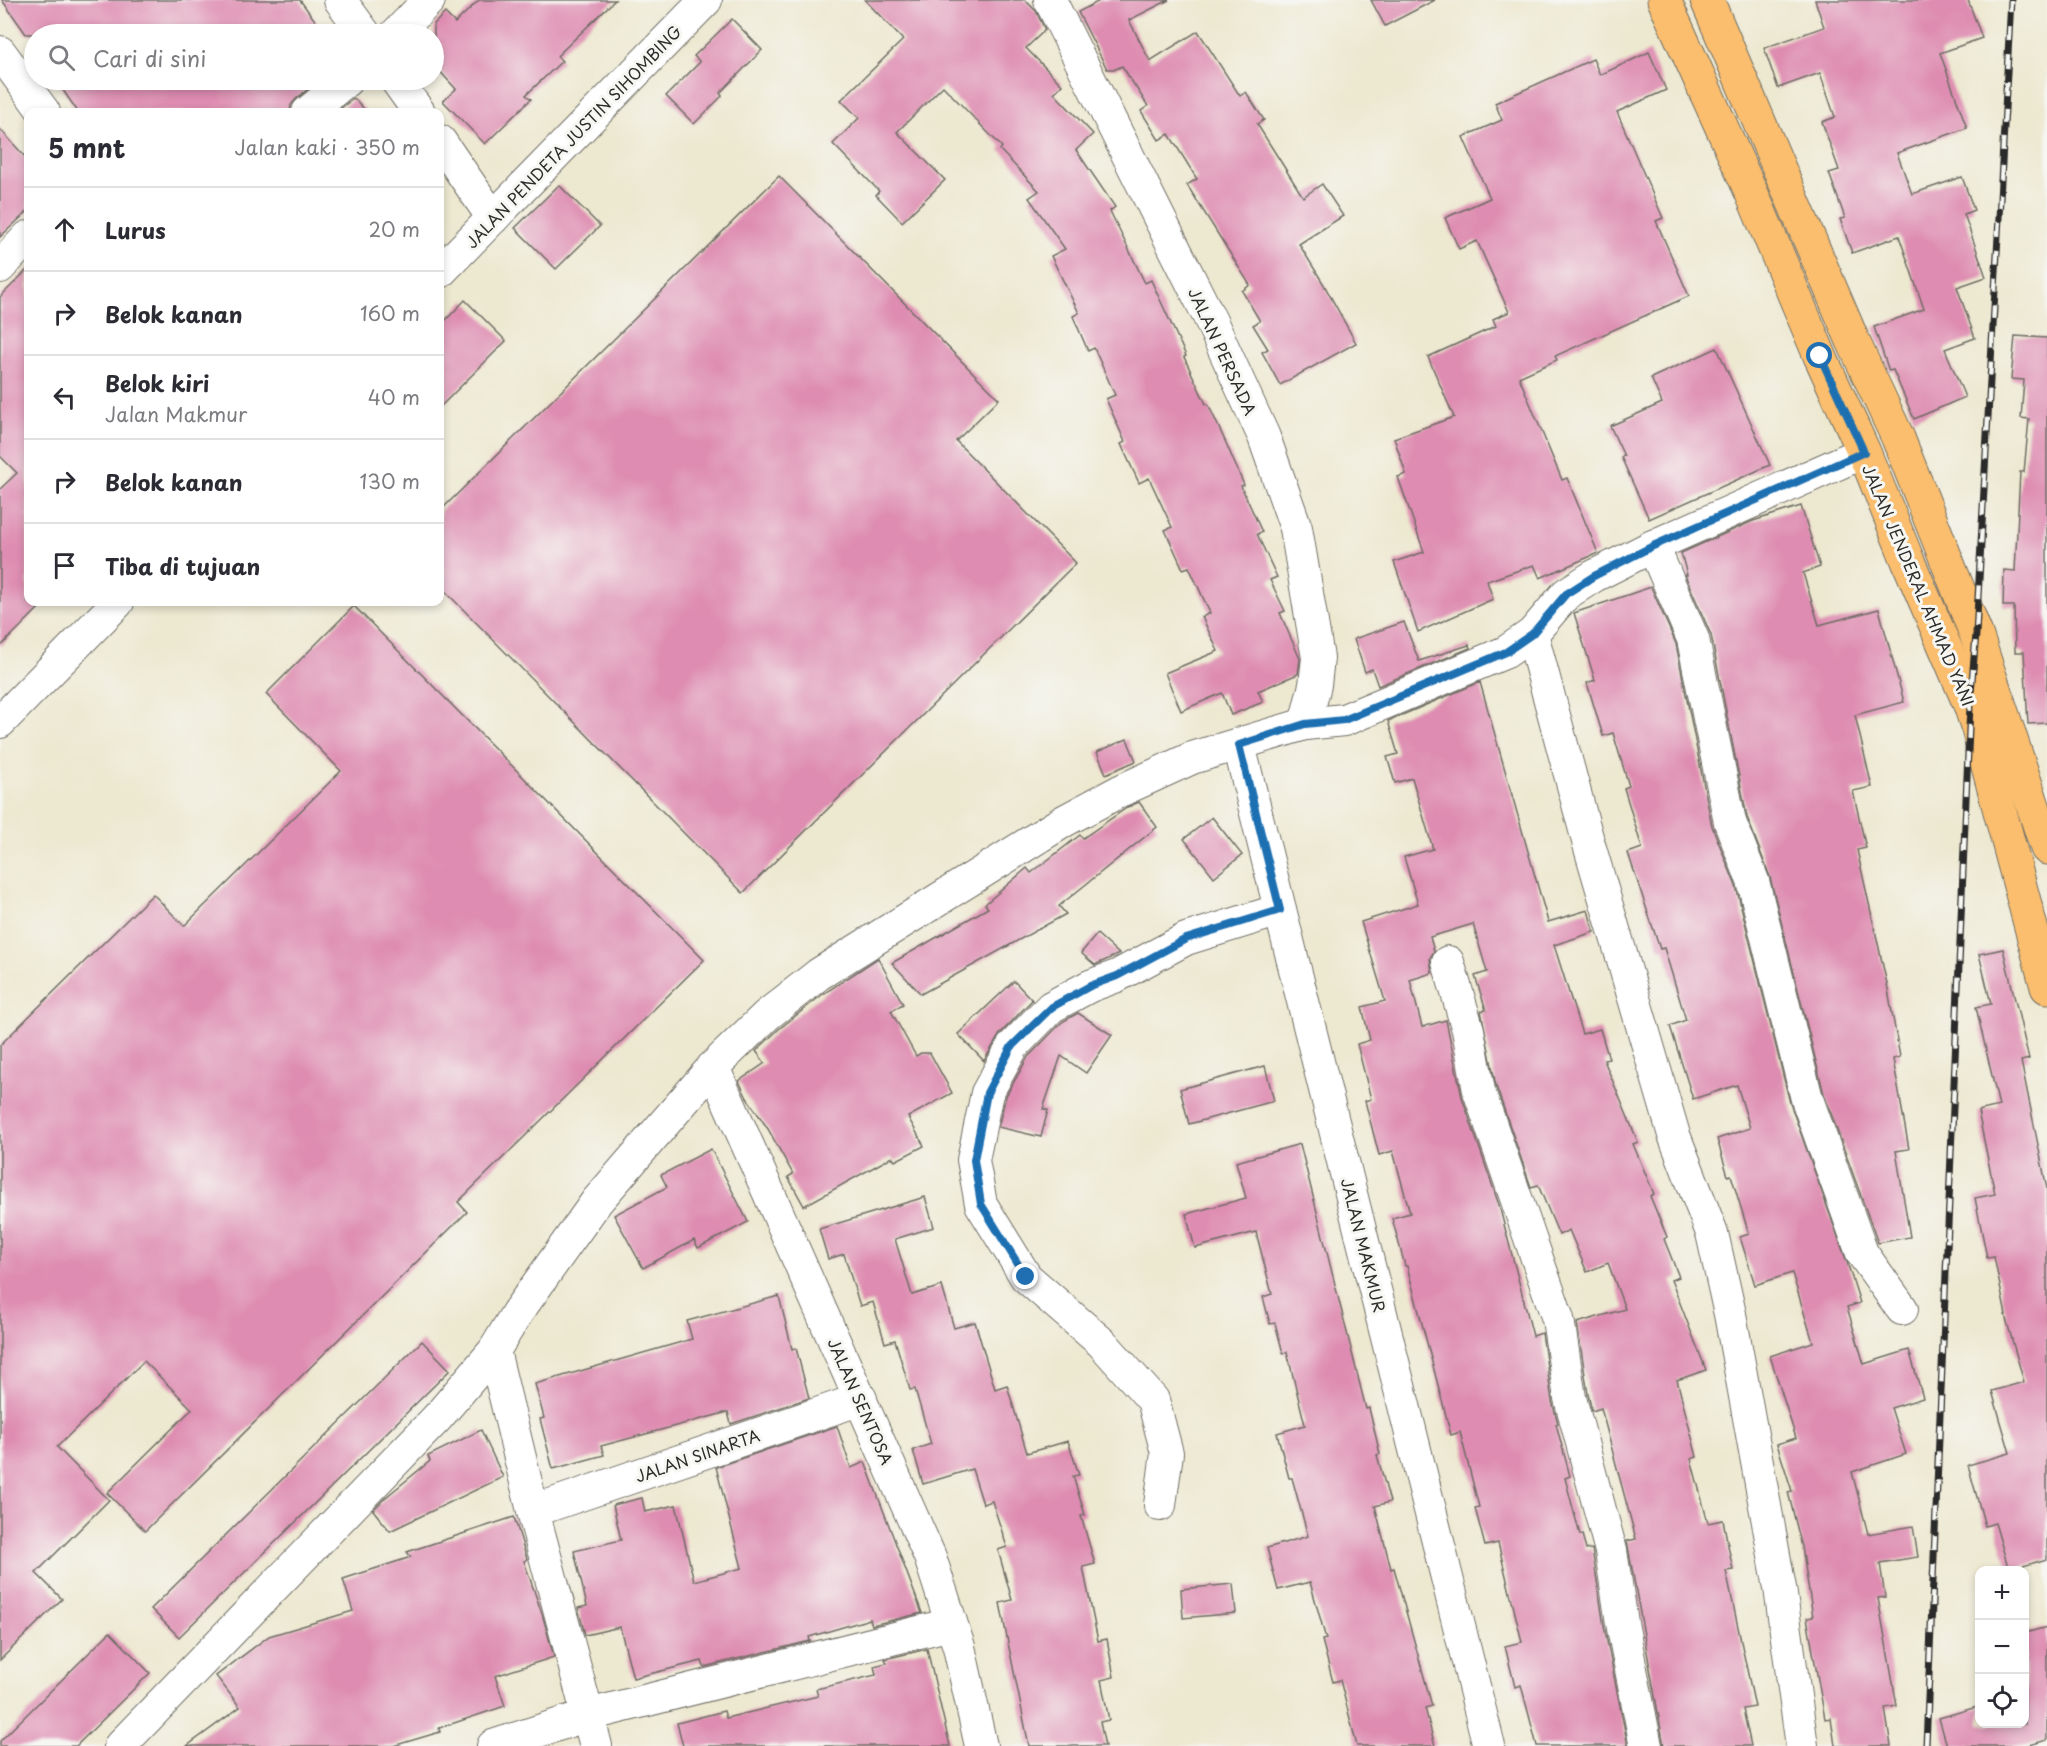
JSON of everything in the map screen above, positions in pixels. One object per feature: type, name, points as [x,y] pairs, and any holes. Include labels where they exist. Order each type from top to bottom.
[{"type":"main road","name":"JALAN JENDERAL AHMAD YANI","points":[[1664,0],[1752,194],[1820,356],[1864,452],[1978,729],[2047,987]]},
{"type":"main road","name":"JALAN JENDERAL AHMAD YANI","points":[[1710,7],[1853,341],[1898,438],[1976,634],[2047,848]]},
{"type":"main road","points":[[1677,30],[1710,7]]},
{"type":"street","points":[[340,0],[358,24]]},
{"type":"street","points":[[406,24],[429,0]]},
{"type":"street","name":"JALAN PENDETA JUSTIN SIHOMBING","points":[[444,269],[706,0]]},
{"type":"street","name":"JALAN PERSADA","points":[[1050,0],[1211,321],[1264,437],[1296,528],[1318,658],[1315,685],[1305,724]]},
{"type":"street","points":[[0,52],[24,84]]},
{"type":"street","points":[[28,90],[42,108]]},
{"type":"street","points":[[313,108],[335,90]]},
{"type":"street","points":[[403,90],[416,108]]},
{"type":"street","points":[[444,147],[493,218]]},
{"type":"street","points":[[0,267],[24,241]]},
{"type":"street","points":[[120,1746],[437,1418],[494,1351],[517,1313],[597,1201],[712,1067],[767,1015],[819,974],[1064,821],[1120,791],[1192,758],[1305,724],[1344,720],[1506,652],[1532,634],[1566,594],[1594,576],[1653,546],[1864,452]]},
{"type":"street","points":[[1653,546],[1692,639],[1730,822],[1753,881],[1807,1099],[1862,1253],[1902,1309]]},
{"type":"street","points":[[0,722],[114,606]]},
{"type":"street","points":[[1532,634],[1588,841],[1674,1135],[1712,1233],[1732,1325],[1780,1588],[1802,1746]]},
{"type":"street","name":"JALAN MAKMUR","points":[[1239,745],[1489,1746]]},
{"type":"street","points":[[1160,1505],[1167,1453],[1154,1400],[1102,1343],[1026,1277],[981,1204],[974,1160],[987,1093],[1012,1046],[1052,1007],[1186,939],[1280,910]]},
{"type":"street","points":[[1448,962],[1468,1030],[1479,1091],[1558,1318],[1570,1398],[1611,1551],[1622,1623],[1646,1746]]},
{"type":"street","name":"JALAN SENTOSA","points":[[712,1067],[930,1557],[958,1647],[981,1746]]},
{"type":"street","points":[[494,1351],[533,1511],[596,1746]]},
{"type":"street","name":"JALAN SINARTA","points":[[533,1511],[861,1399]]},
{"type":"street","points":[[493,1746],[588,1714],[951,1624]]},
{"type":"building","points":[[2,0],[300,0],[318,24],[24,24],[24,31]]},
{"type":"building","points":[[479,0],[615,0],[557,56],[562,61],[526,95],[531,99],[485,144],[443,101],[456,89],[444,76],[444,24],[434,24],[445,13],[455,23]]},
{"type":"building","points":[[865,0],[1025,0],[1036,11],[1045,30],[1026,48],[1062,85],[1054,93],[1093,134],[1076,150],[1115,207],[1110,211],[1145,283],[1151,280],[1244,485],[1241,486],[1262,532],[1257,534],[1277,577],[1270,580],[1285,611],[1280,613],[1300,659],[1298,674],[1258,691],[1263,702],[1231,715],[1222,693],[1181,711],[1165,673],[1218,651],[1202,617],[1210,613],[1189,567],[1183,569],[1165,530],[1172,527],[1149,478],[1139,483],[1121,444],[1125,442],[1106,399],[1115,395],[1094,348],[1088,351],[1073,316],[1079,313],[1051,256],[1065,249],[1029,198],[1039,191],[1000,150],[1002,147],[943,86],[897,132],[945,180],[902,222],[876,195],[879,191],[833,144],[859,118],[841,100],[903,40]]},
{"type":"building","points":[[1101,0],[1169,0],[1129,20],[1150,61],[1198,31],[1240,96],[1246,92],[1264,120],[1257,124],[1303,197],[1322,184],[1343,216],[1299,244],[1356,343],[1280,385],[1262,352],[1268,349],[1253,325],[1260,321],[1242,291],[1250,285],[1187,185],[1197,179],[1169,134],[1159,140],[1141,111],[1148,106],[1122,66],[1107,69],[1078,12]]},
{"type":"building","points":[[1371,0],[1435,0],[1385,26]]},
{"type":"building","points":[[1815,0],[1968,0],[1982,38],[1940,53],[1967,128],[1897,153],[1912,194],[1962,177],[1974,210],[1964,214],[1986,277],[1957,287],[1975,338],[1945,349],[1965,397],[1914,419],[1893,370],[1889,371],[1874,327],[1924,309],[1899,236],[1852,253],[1840,219],[1845,218],[1829,173],[1839,170],[1822,122],[1835,117],[1820,73],[1778,88],[1764,48],[1824,27]]},
{"type":"building","points":[[732,19],[762,50],[720,93],[722,96],[694,124],[666,96],[700,62],[694,56]]},
{"type":"building","points":[[1649,52],[1666,90],[1617,112],[1663,218],[1656,221],[1689,296],[1555,356],[1557,360],[1519,377],[1562,480],[1567,478],[1598,553],[1540,578],[1534,565],[1487,581],[1493,599],[1418,632],[1394,562],[1424,552],[1398,477],[1406,474],[1394,438],[1454,417],[1428,357],[1496,326],[1493,319],[1509,312],[1477,241],[1459,249],[1445,218],[1490,198],[1463,137],[1502,120],[1495,103],[1593,59],[1600,75]]},
{"type":"building","points":[[63,90],[307,90],[296,99],[291,108],[75,108]]},
{"type":"building","points":[[354,98],[363,108],[341,108]]},
{"type":"building","points":[[0,129],[24,156],[24,215],[0,237]]},
{"type":"building","points":[[779,176],[999,399],[956,441],[1076,563],[743,893],[444,590],[444,507]]},
{"type":"building","points":[[559,185],[600,226],[556,269],[515,228]]},
{"type":"building","points":[[24,273],[24,606],[41,606],[0,647],[0,489],[17,473],[0,456],[0,297]]},
{"type":"building","points":[[465,300],[506,341],[444,403],[444,322]]},
{"type":"building","points":[[2015,336],[2047,338],[2047,723],[2028,724],[2024,652],[2015,652],[2014,606],[2003,606],[2004,570],[2015,571],[2020,472],[2024,472],[2029,419],[2021,418],[2024,380],[2011,379]]},
{"type":"building","points":[[1717,348],[1770,465],[1649,519],[1621,457],[1624,456],[1610,426],[1662,403],[1651,378]]},
{"type":"building","points":[[1801,506],[1820,567],[1803,573],[1819,625],[1879,609],[1904,702],[1855,715],[1872,787],[1853,791],[1866,848],[1857,850],[1887,984],[1900,1057],[1893,1059],[1909,1149],[1896,1151],[1910,1237],[1878,1243],[1824,1094],[1770,877],[1747,817],[1711,635],[1685,575],[1687,575],[1681,553],[1753,521]]},
{"type":"building","points":[[1651,587],[1676,644],[1712,826],[1736,886],[1790,1103],[1860,1303],[1847,1307],[1864,1364],[1909,1350],[1923,1398],[1891,1408],[1906,1454],[1852,1472],[1868,1534],[1913,1526],[1918,1557],[1880,1563],[1885,1597],[1878,1598],[1897,1706],[1885,1708],[1891,1746],[1835,1746],[1831,1718],[1825,1719],[1807,1618],[1813,1617],[1802,1547],[1788,1492],[1792,1491],[1777,1444],[1796,1438],[1770,1356],[1813,1342],[1792,1273],[1755,1285],[1740,1237],[1749,1234],[1717,1139],[1750,1128],[1737,1085],[1693,1099],[1670,1026],[1686,1020],[1664,948],[1660,949],[1628,853],[1642,848],[1624,788],[1629,786],[1613,733],[1603,736],[1587,683],[1595,680],[1574,613]]},
{"type":"building","points":[[354,606],[704,960],[458,1202],[467,1212],[145,1531],[107,1493],[192,1409],[144,1361],[57,1447],[109,1500],[36,1573],[62,1599],[0,1660],[0,1045],[153,894],[184,926],[341,771],[266,694]]},
{"type":"building","points":[[1404,622],[1419,661],[1469,645],[1470,648],[1378,686],[1372,669],[1365,672],[1354,639]]},
{"type":"building","points":[[1480,682],[1548,922],[1588,910],[1594,932],[1554,945],[1582,1034],[1600,1029],[1609,1059],[1604,1060],[1638,1142],[1633,1144],[1654,1194],[1650,1196],[1667,1237],[1664,1239],[1679,1277],[1671,1280],[1706,1370],[1677,1380],[1697,1457],[1691,1459],[1708,1523],[1723,1520],[1733,1570],[1726,1571],[1755,1707],[1743,1709],[1751,1746],[1664,1746],[1627,1541],[1636,1539],[1601,1408],[1592,1411],[1577,1323],[1625,1309],[1608,1263],[1587,1272],[1569,1230],[1559,1235],[1538,1185],[1531,1187],[1496,1086],[1481,1011],[1486,1010],[1475,976],[1487,972],[1473,924],[1430,937],[1434,951],[1430,958],[1432,973],[1410,980],[1422,1027],[1446,1020],[1462,1097],[1499,1205],[1533,1336],[1542,1333],[1552,1401],[1558,1423],[1556,1424],[1570,1476],[1565,1478],[1580,1535],[1582,1534],[1586,1550],[1592,1549],[1604,1626],[1628,1746],[1537,1746],[1521,1685],[1515,1687],[1505,1646],[1522,1642],[1498,1543],[1485,1546],[1475,1508],[1479,1507],[1460,1432],[1451,1435],[1407,1266],[1405,1266],[1392,1218],[1410,1213],[1393,1151],[1379,1155],[1365,1101],[1371,1099],[1357,1044],[1370,1040],[1362,1007],[1385,1001],[1361,922],[1418,904],[1404,857],[1433,849],[1412,778],[1395,783],[1387,757],[1398,754],[1388,721]]},
{"type":"building","points":[[1127,739],[1136,761],[1106,774],[1097,752]]},
{"type":"building","points":[[1139,802],[1157,827],[1059,906],[1066,914],[921,994],[892,963],[988,908],[985,904],[1027,868],[1031,873],[1080,835],[1083,838]]},
{"type":"building","points":[[1212,817],[1242,855],[1214,877],[1184,839]]},
{"type":"building","points":[[1097,934],[1119,954],[1095,965],[1081,953]]},
{"type":"building","points":[[2003,949],[2029,1059],[2021,1061],[2047,1189],[2047,1559],[2023,1566],[2008,1566],[1995,1523],[1985,1526],[1968,1465],[2010,1453],[1992,1391],[2024,1382],[2005,1315],[1994,1257],[1987,1258],[1975,1198],[1995,1194],[1978,1111],[1999,1106],[1976,1007],[1991,1004],[1979,954]]},
{"type":"building","points":[[878,958],[903,1004],[891,1011],[916,1056],[921,1053],[930,1053],[952,1093],[908,1117],[924,1146],[895,1161],[892,1157],[804,1206],[788,1177],[793,1174],[739,1081],[765,1063],[756,1051],[779,1029],[823,994]]},
{"type":"building","points":[[1014,981],[1032,1000],[1000,1034],[984,1061],[958,1034]]},
{"type":"building","points":[[1078,1013],[1112,1035],[1086,1073],[1061,1056],[1043,1109],[1048,1110],[1041,1137],[998,1127],[1006,1096],[1028,1057],[1062,1022]]},
{"type":"building","points":[[1265,1066],[1274,1101],[1189,1124],[1180,1089]]},
{"type":"building","points":[[1300,1144],[1366,1409],[1369,1408],[1380,1454],[1377,1455],[1390,1502],[1375,1506],[1391,1569],[1394,1568],[1432,1706],[1425,1708],[1435,1746],[1357,1746],[1340,1680],[1333,1682],[1322,1640],[1326,1639],[1310,1582],[1278,1590],[1267,1548],[1308,1536],[1277,1433],[1305,1425],[1287,1352],[1283,1353],[1275,1323],[1270,1324],[1263,1297],[1272,1294],[1256,1232],[1195,1248],[1186,1214],[1246,1198],[1236,1162]]},
{"type":"building","points":[[711,1149],[748,1222],[698,1248],[694,1240],[643,1268],[614,1215],[667,1187],[661,1175]]},
{"type":"building","points":[[925,1197],[934,1227],[895,1239],[912,1295],[942,1286],[954,1328],[975,1322],[995,1389],[1007,1385],[1027,1453],[1068,1441],[1079,1475],[1073,1476],[1085,1515],[1081,1516],[1095,1564],[1083,1567],[1098,1641],[1107,1639],[1114,1677],[1101,1680],[1109,1720],[1100,1722],[1105,1746],[1029,1746],[1000,1603],[1012,1600],[998,1550],[1007,1547],[992,1501],[983,1504],[972,1469],[923,1484],[913,1450],[931,1444],[915,1389],[910,1390],[895,1340],[885,1343],[873,1302],[860,1306],[844,1254],[828,1259],[819,1229]]},
{"type":"building","points":[[779,1296],[792,1349],[796,1348],[809,1398],[731,1424],[728,1412],[601,1446],[604,1455],[553,1469],[540,1419],[544,1418],[535,1384],[692,1339],[687,1321]]},
{"type":"building","points":[[422,1341],[450,1370],[179,1637],[151,1609]]},
{"type":"building","points":[[837,1426],[851,1468],[865,1462],[922,1613],[872,1625],[870,1619],[809,1637],[810,1641],[704,1667],[702,1661],[633,1678],[620,1627],[585,1635],[578,1608],[587,1606],[574,1551],[621,1540],[613,1505],[642,1498],[645,1512],[676,1505],[694,1581],[742,1568],[716,1467]]},
{"type":"building","points":[[481,1430],[503,1477],[390,1531],[373,1510],[430,1461],[428,1456]]},
{"type":"building","points":[[514,1517],[527,1559],[524,1561],[554,1657],[495,1676],[505,1706],[439,1728],[440,1732],[393,1746],[187,1746],[240,1707],[216,1676],[269,1636],[353,1611],[343,1579],[411,1557],[407,1552]]},
{"type":"building","points":[[1233,1584],[1236,1613],[1183,1618],[1181,1589]]},
{"type":"building","points":[[2047,1627],[2047,1740],[2026,1746],[1947,1746],[1939,1718],[1975,1707],[1975,1728],[2029,1728],[2029,1632]]},
{"type":"building","points":[[110,1632],[150,1673],[76,1746],[0,1746],[0,1741]]},
{"type":"building","points":[[927,1649],[950,1746],[683,1746],[677,1723],[724,1711],[726,1718],[818,1696],[816,1689],[876,1675],[874,1666],[887,1663],[885,1659]]},
{"type":"railway","points":[[1926,1746],[1970,705],[1976,634],[2011,0]]},
{"type":"route","points":[[1026,1277],[981,1204],[974,1160],[987,1093],[1012,1046],[1052,1007],[1186,939],[1280,910],[1239,745],[1305,724],[1344,720],[1506,652],[1532,634],[1566,594],[1594,576],[1653,546],[1864,452],[1820,356]]}]
